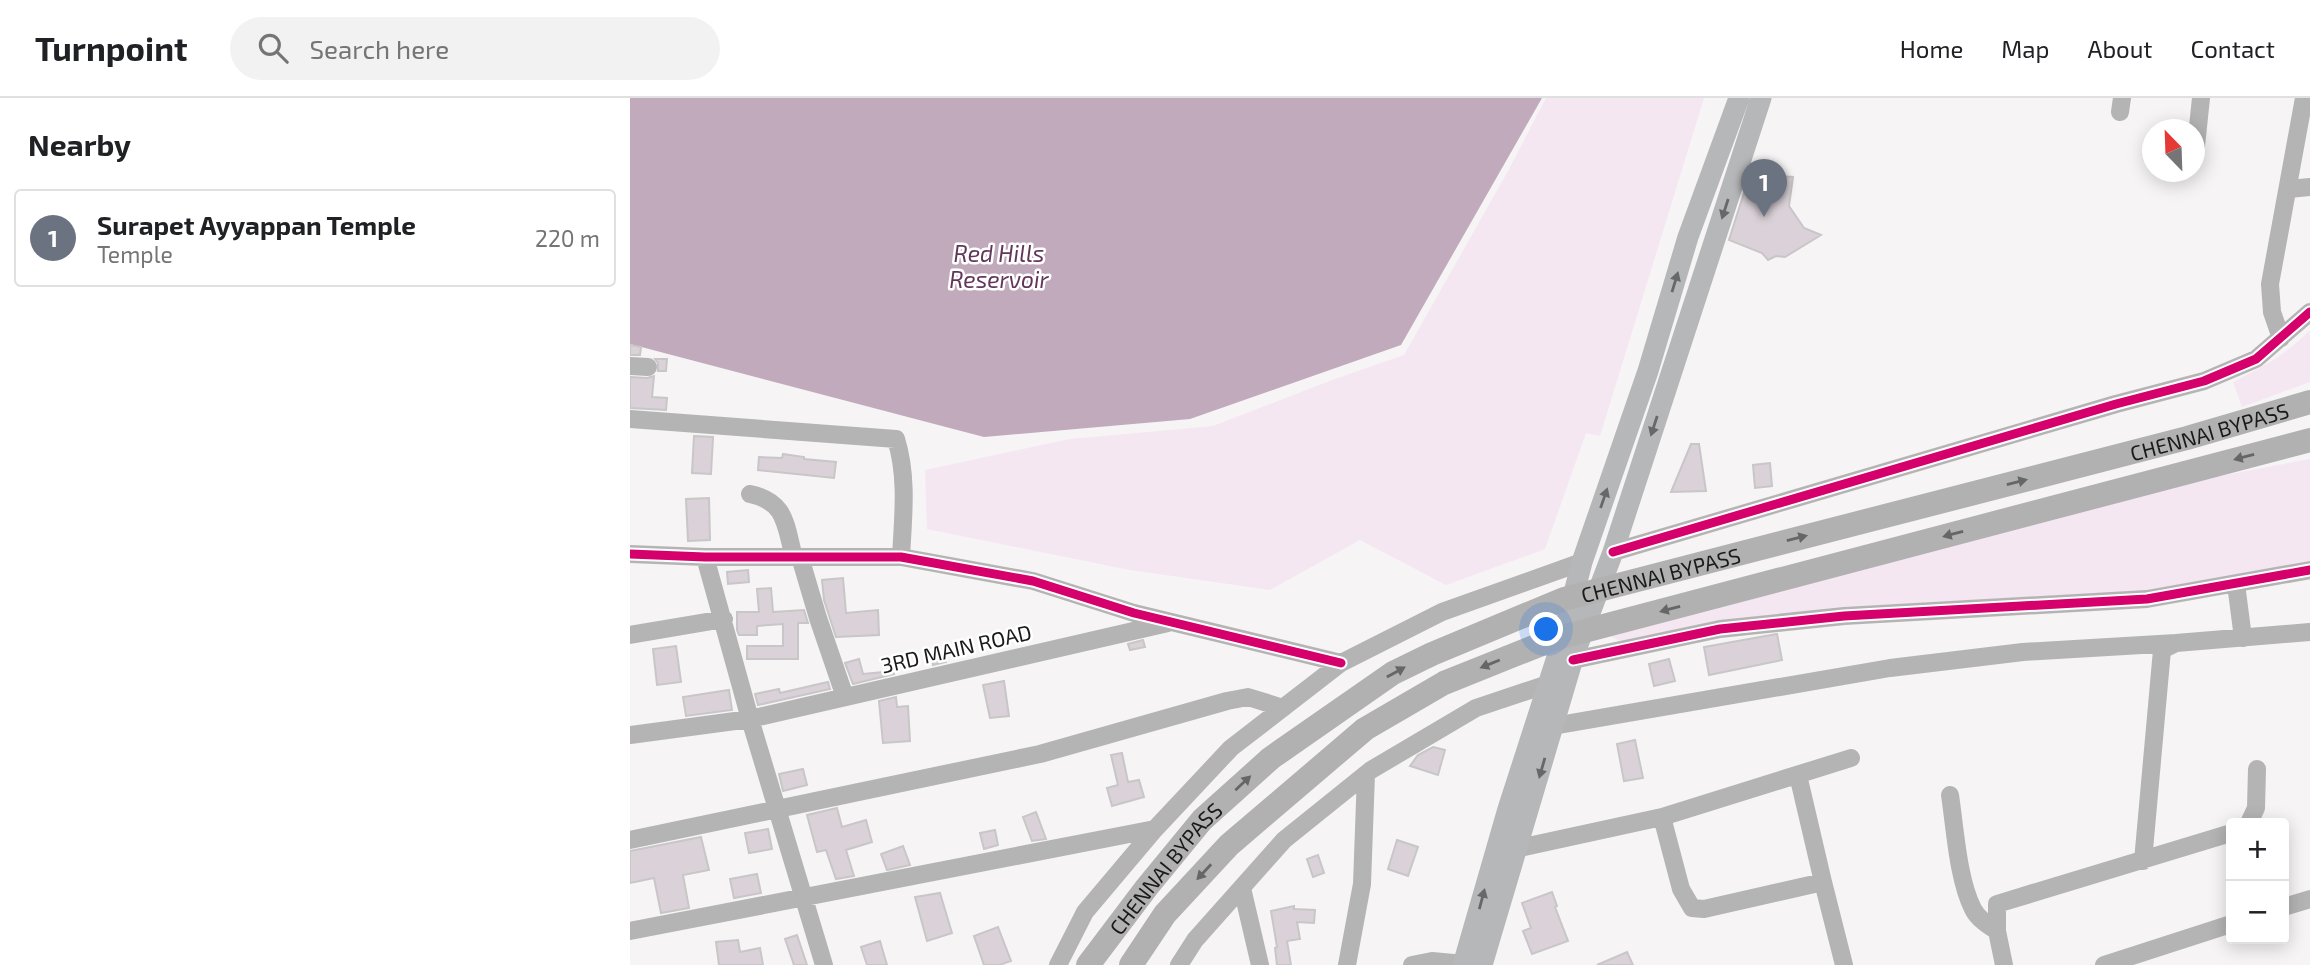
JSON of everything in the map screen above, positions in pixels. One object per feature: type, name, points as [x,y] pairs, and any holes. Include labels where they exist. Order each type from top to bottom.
[{"type":"highway","name":"CHENNAI BYPASS","points":[[1088,965],[1202,820],[1271,758],[1393,673],[1432,654],[1556,602],[2187,438],[2310,402]]},
{"type":"highway","name":"CHENNAI BYPASS","points":[[1132,965],[1166,914],[1229,845],[1365,729],[1444,682],[1554,639],[2310,440]]},
{"type":"main road","points":[[1470,965],[1528,816],[1553,726],[1581,562],[1648,371],[1688,237],[1739,98]]},
{"type":"main road","points":[[1470,965],[1508,809],[1613,552],[1761,98]]},
{"type":"main road","points":[[1714,165],[1736,173]]},
{"type":"street","points":[[2199,119],[2201,98]]},
{"type":"street","points":[[2281,338],[2272,312],[2270,284],[2305,98]]},
{"type":"street","points":[[2289,189],[2310,187]]},
{"type":"street","points":[[1613,552],[2116,404],[2204,381],[2256,359],[2310,312]]},
{"type":"street","points":[[630,419],[896,439],[904,484],[901,557]]},
{"type":"street","points":[[750,494],[766,497],[774,502],[781,512],[845,697]]},
{"type":"street","points":[[630,554],[705,557],[901,557],[1033,581],[1134,613],[1341,663]]},
{"type":"street","points":[[705,557],[750,719],[824,965]]},
{"type":"street","points":[[1057,965],[1085,912],[1155,829],[1231,748],[1341,663],[1442,612],[1581,562]]},
{"type":"street","points":[[1179,965],[1195,940],[1284,839],[1366,774],[1476,708],[1563,674],[1720,629],[1844,616],[2147,599],[2310,570]]},
{"type":"street","points":[[2236,584],[2243,638]]},
{"type":"street","points":[[630,635],[724,619]]},
{"type":"street","name":"3RD MAIN ROAD","points":[[630,735],[750,719],[1172,622]]},
{"type":"street","points":[[1553,726],[1890,668],[2023,652],[2310,632]]},
{"type":"street","points":[[2143,861],[2159,665],[2162,650],[2176,643]]},
{"type":"street","points":[[630,840],[1063,748],[1227,701],[1248,697],[1283,708]]},
{"type":"street","points":[[1515,849],[1662,817],[1851,758]]},
{"type":"street","points":[[2251,818],[2256,808],[2257,769]]},
{"type":"street","points":[[1347,965],[1362,884],[1366,774]]},
{"type":"street","points":[[1798,775],[1844,965]]},
{"type":"street","points":[[1950,795],[1962,872],[1973,911],[1997,931]]},
{"type":"street","points":[[1662,817],[1681,889],[1692,908],[1704,909],[1824,882]]},
{"type":"street","points":[[630,931],[1155,829]]},
{"type":"street","points":[[2004,965],[1997,931],[1997,904],[2226,835]]},
{"type":"street","points":[[1242,888],[1260,965]]},
{"type":"street","points":[[2289,905],[2310,899]]},
{"type":"street","points":[[2105,965],[2226,926]]},
{"type":"street","points":[[1412,965],[1432,961],[1470,965]]},
{"type":"shaded area","points":[[1546,98],[1704,98],[1600,436],[1586,433],[1545,549],[1446,585],[1360,540],[1270,590],[1130,570],[927,529],[925,470],[1070,439],[1213,426],[1404,355]]},
{"type":"shaded area","points":[[2310,330],[2310,382],[2242,407],[2233,382],[2274,359]]},
{"type":"shaded area","points":[[2310,459],[2310,562],[2145,591],[1841,607],[1717,621],[1621,642],[1611,636],[2167,486]]},
{"type":"water","name":"Red Hills Reservoir","points":[[630,98],[1542,98],[1401,345],[1190,419],[984,437],[630,344]]},
{"type":"building","points":[[1750,174],[1793,177],[1789,206],[1804,228],[1821,235],[1785,257],[1776,256],[1768,260],[1762,253],[1729,240]]},
{"type":"building","points":[[630,345],[641,347],[640,355],[630,355]]},
{"type":"building","points":[[655,359],[667,359],[666,371],[658,371]]},
{"type":"building","points":[[654,376],[652,397],[667,398],[666,410],[630,408],[630,377]]},
{"type":"building","points":[[694,436],[713,437],[711,474],[692,473]]},
{"type":"building","points":[[1691,444],[1699,444],[1706,491],[1671,492]]},
{"type":"building","points":[[783,454],[836,462],[834,478],[758,470],[759,457],[782,458]]},
{"type":"building","points":[[1770,463],[1772,486],[1755,488],[1753,465]]},
{"type":"building","points":[[709,498],[710,540],[688,541],[686,499]]},
{"type":"building","points":[[748,570],[749,582],[728,584],[727,572]]},
{"type":"building","points":[[843,578],[846,613],[878,610],[879,635],[836,637],[824,600],[822,580]]},
{"type":"building","points":[[771,588],[773,612],[804,610],[808,623],[798,623],[798,659],[747,659],[747,646],[783,646],[783,624],[757,626],[757,635],[739,635],[737,630],[737,612],[759,612],[757,589]]},
{"type":"building","points":[[1777,634],[1782,660],[1709,675],[1704,647]]},
{"type":"building","points":[[1143,640],[1145,647],[1130,650],[1128,644]]},
{"type":"building","points":[[676,646],[681,682],[657,685],[653,649]]},
{"type":"building","points":[[945,654],[946,662],[933,665],[932,655]]},
{"type":"building","points":[[859,659],[863,674],[893,671],[894,674],[853,684],[845,663]]},
{"type":"building","points":[[1669,659],[1675,681],[1654,686],[1649,664]]},
{"type":"building","points":[[1004,681],[1009,716],[990,718],[983,685]]},
{"type":"building","points":[[828,682],[830,689],[758,705],[755,694],[779,689],[780,693]]},
{"type":"building","points":[[729,690],[732,710],[686,716],[683,697]]},
{"type":"building","points":[[896,697],[897,707],[908,706],[910,741],[883,743],[879,701]]},
{"type":"building","points":[[1635,740],[1643,778],[1624,781],[1617,744]]},
{"type":"building","points":[[1433,747],[1445,750],[1438,775],[1410,766],[1418,755]]},
{"type":"building","points":[[1122,753],[1128,782],[1139,780],[1144,797],[1112,806],[1107,788],[1118,785],[1111,755]]},
{"type":"building","points":[[803,769],[807,785],[783,791],[779,774]]},
{"type":"building","points":[[837,808],[842,827],[866,820],[872,842],[846,850],[854,876],[836,879],[826,850],[817,852],[807,815]]},
{"type":"building","points":[[1036,812],[1046,839],[1032,841],[1023,817]]},
{"type":"building","points":[[768,829],[772,849],[749,853],[745,833]]},
{"type":"building","points":[[995,830],[998,845],[984,849],[980,833]]},
{"type":"building","points":[[701,837],[709,870],[683,875],[689,908],[661,913],[654,878],[630,883],[630,851]]},
{"type":"building","points":[[1397,840],[1418,847],[1408,876],[1388,869]]},
{"type":"building","points":[[903,846],[910,865],[887,870],[881,854]]},
{"type":"building","points":[[1318,855],[1324,873],[1313,877],[1307,859]]},
{"type":"building","points":[[757,874],[761,893],[734,898],[730,879]]},
{"type":"building","points":[[1552,892],[1568,941],[1532,954],[1523,931],[1531,928],[1522,903]]},
{"type":"building","points":[[940,893],[952,933],[927,941],[915,897]]},
{"type":"building","points":[[1294,906],[1294,909],[1315,910],[1314,923],[1297,922],[1300,939],[1287,941],[1291,965],[1277,965],[1271,911]]},
{"type":"building","points":[[998,927],[1011,961],[999,965],[984,965],[974,936]]},
{"type":"building","points":[[797,935],[807,965],[794,965],[785,939]]},
{"type":"building","points":[[738,940],[740,952],[760,948],[763,965],[719,965],[716,942]]},
{"type":"building","points":[[880,941],[887,965],[867,965],[861,947]]},
{"type":"building","points":[[1627,952],[1633,965],[1597,965]]},
{"type":"cycle path","points":[[1613,552],[2116,404],[2204,381],[2256,359],[2310,312]]},
{"type":"cycle path","points":[[630,554],[705,557],[901,557],[1033,581],[1134,613],[1341,663]]},
{"type":"cycle path","points":[[1573,660],[1720,629],[1844,616],[2147,599],[2310,570]]},
{"type":"place","name":"Surapet Ayyappan Temple","points":[[1764,217]]}]
